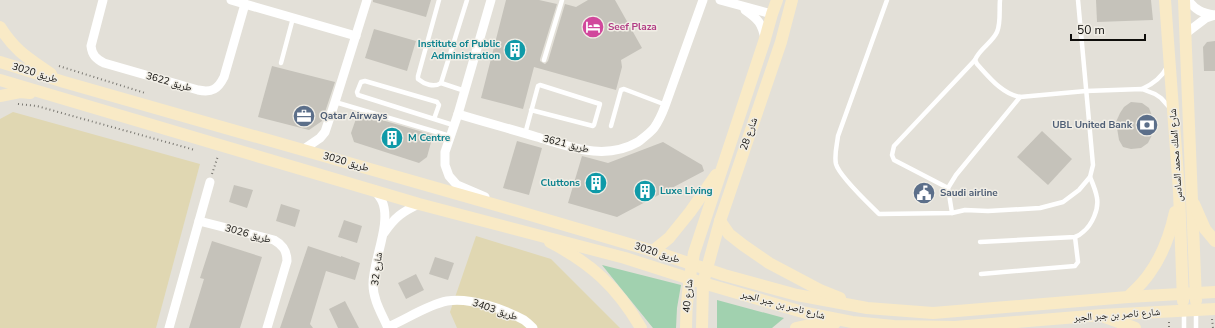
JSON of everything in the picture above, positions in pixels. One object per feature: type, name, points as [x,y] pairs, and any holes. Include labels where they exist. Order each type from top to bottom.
[{"type":"main road","name":"شارع 28","points":[[692,264],[723,165],[766,39],[777,0]]},
{"type":"main road","name":"شارع 28","points":[[707,269],[720,221],[781,42],[792,0]]},
{"type":"main road","name":"شارع الملك محمد السادس","points":[[1165,0],[1179,191],[1183,293],[1190,310]]},
{"type":"main road","name":"شارع الملك محمد السادس","points":[[1184,0],[1195,292],[1190,310]]},
{"type":"main road","points":[[772,14],[781,42]]},
{"type":"main road","points":[[0,26],[11,43],[25,57],[64,82]]},
{"type":"main road","name":"طريق 3020","points":[[0,62],[64,82],[304,149],[517,211],[692,264]]},
{"type":"main road","name":"طريق 3020","points":[[0,80],[419,204],[625,258],[689,278]]},
{"type":"main road","points":[[0,96],[20,92],[47,94]]},
{"type":"main road","points":[[653,251],[669,238],[679,226],[723,165]]},
{"type":"main road","points":[[1128,297],[1148,276],[1162,254],[1172,229],[1179,191]]},
{"type":"main road","points":[[1191,198],[1205,230],[1215,242]]},
{"type":"main road","points":[[720,221],[729,234],[769,263],[820,290],[867,308]]},
{"type":"main road","points":[[533,234],[568,252],[594,270],[618,294],[641,328]]},
{"type":"main road","name":"شارع ناصر بن جبر الجبر","points":[[692,264],[724,275],[797,295],[867,308],[933,313],[1195,292],[1215,292]]},
{"type":"main road","name":"شارع 40","points":[[686,328],[686,302],[692,264]]},
{"type":"main road","name":"شارع 40","points":[[702,328],[703,283],[707,269]]},
{"type":"main road","name":"شارع ناصر بن جبر الجبر","points":[[689,278],[806,313],[852,322],[894,326],[956,327],[1102,315],[1215,309]]},
{"type":"main road","points":[[1102,315],[1135,328]]},
{"type":"main road","points":[[796,328],[814,324],[852,322]]},
{"type":"street","name":"طريق 3622","points":[[102,0],[90,46],[92,53],[97,60],[206,92],[214,90],[224,77],[245,4]]},
{"type":"street","points":[[231,0],[356,36]]},
{"type":"street","points":[[304,149],[320,138],[325,132],[336,102],[367,0]]},
{"type":"street","points":[[491,0],[465,91],[445,152],[445,165],[449,176],[457,185],[517,211]]},
{"type":"street","name":"طريق 3621","points":[[458,114],[574,148],[594,151],[612,151],[628,147],[641,140],[653,129],[660,118],[703,0]]},
{"type":"street","points":[[720,0],[772,14]]},
{"type":"street","points":[[1188,0],[1197,10],[1203,13],[1215,15]]},
{"type":"street","points":[[740,6],[759,21],[766,39]]},
{"type":"street","points":[[1185,34],[1206,18],[1215,15]]},
{"type":"street","points":[[169,328],[210,182]]},
{"type":"street","points":[[375,190],[384,206],[384,233]]},
{"type":"street","points":[[384,233],[396,218],[419,204]]},
{"type":"street","name":"طريق 3026","points":[[199,221],[274,240],[281,244],[285,250],[287,261],[267,328]]},
{"type":"street","name":"شارع 32","points":[[384,233],[374,270],[373,284],[375,297],[388,327]]},
{"type":"street","name":"طريق 3403","points":[[388,327],[424,309],[447,301],[470,301],[500,310],[525,320],[533,328]]},
{"type":"lane","points":[[439,0],[418,76],[420,81],[434,86],[438,86],[441,83],[467,0]]},
{"type":"lane","points":[[544,60],[562,0]]},
{"type":"lane","points":[[887,0],[838,136],[836,149],[836,165],[848,182],[879,214],[952,213],[965,210],[988,211],[1040,208],[1063,202],[1079,190],[1090,178],[1093,165],[1078,0]]},
{"type":"lane","points":[[948,188],[894,160],[892,154],[893,150],[896,143],[975,60],[977,55],[996,33],[998,27],[1000,0]]},
{"type":"lane","points":[[281,63],[293,18]]},
{"type":"lane","points":[[975,60],[977,64],[1005,91],[1012,95],[1020,96],[1086,91],[1142,89],[1149,86],[1161,76],[1170,63]]},
{"type":"lane","points":[[434,119],[438,105],[437,102],[365,81],[361,82],[357,92],[358,95],[434,119],[453,125]]},
{"type":"lane","points":[[441,83],[465,91]]},
{"type":"lane","points":[[525,134],[538,86],[540,85],[600,104],[594,125],[592,126],[532,110]]},
{"type":"lane","points":[[611,126],[621,90],[624,89],[666,104]]},
{"type":"lane","points":[[1142,89],[1161,98],[1173,114]]},
{"type":"lane","points":[[952,213],[948,188],[956,175],[1020,96]]},
{"type":"lane","points":[[336,102],[450,136]]},
{"type":"lane","points":[[980,242],[1075,237],[1084,232],[1096,213],[1098,200],[1090,178]]},
{"type":"lane","points":[[981,274],[1076,266],[1078,262],[1075,237]]},
{"type":"lane","points":[[1184,328],[1190,310]]},
{"type":"lane","points":[[1190,310],[1196,328]]},
{"type":"path","points":[[54,65],[146,93]]},
{"type":"path","points":[[17,104],[43,108],[195,150]]},
{"type":"path","points":[[210,182],[221,145]]},
{"type":"green space","points":[[602,265],[681,285],[677,308],[676,328],[653,328]]},
{"type":"green space","points":[[717,300],[784,318],[772,328],[717,328]]},
{"type":"sand","points":[[13,112],[200,164],[156,328],[0,328],[0,119]]},
{"type":"sand","points":[[476,236],[551,259],[620,328],[457,328],[450,312]]},
{"type":"building","points":[[373,0],[431,0],[426,17],[373,2]]},
{"type":"building","points":[[506,0],[539,0],[557,4],[540,59],[540,61],[545,64],[548,61],[565,4],[576,7],[588,0],[615,0],[642,48],[621,60],[622,67],[616,90],[534,67],[523,109],[481,98]]},
{"type":"building","points":[[1096,0],[1151,0],[1153,20],[1097,22]]},
{"type":"building","points":[[374,29],[416,41],[407,71],[365,58]]},
{"type":"building","points":[[1215,41],[1215,71],[1204,71],[1203,47],[1207,42]]},
{"type":"building","points":[[272,66],[335,82],[322,121],[309,130],[258,117]]},
{"type":"building","points":[[1131,102],[1142,103],[1149,108],[1154,121],[1154,131],[1148,143],[1141,148],[1131,149],[1123,147],[1119,140],[1116,122],[1124,107]]},
{"type":"building","name":"M Centre","points":[[358,113],[433,135],[427,157],[419,163],[354,142],[351,133]]},
{"type":"building","points":[[1042,131],[1072,159],[1048,185],[1017,157]]},
{"type":"building","points":[[517,141],[542,148],[529,195],[503,188]]},
{"type":"building","points":[[663,142],[702,165],[704,171],[617,217],[568,203],[582,156],[608,163]]},
{"type":"building","points":[[234,185],[253,190],[247,208],[229,202]]},
{"type":"building","points":[[281,204],[300,210],[295,227],[276,221]]},
{"type":"building","points":[[344,220],[362,226],[357,243],[338,237]]},
{"type":"building","points":[[212,241],[262,257],[240,328],[189,328],[204,279],[200,278]]},
{"type":"building","points":[[308,246],[360,263],[355,280],[326,271],[310,324],[313,328],[280,328]]},
{"type":"building","points":[[435,257],[454,263],[448,280],[429,274]]},
{"type":"building","points":[[416,274],[424,290],[406,299],[398,283]]},
{"type":"building","points":[[345,301],[359,328],[338,328],[329,309]]},
{"type":"place","name":"Seef Plaza","points":[[593,27]]},
{"type":"place","name":"Institute of Public Administration","points":[[515,50]]},
{"type":"place","name":"Qatar Airways","points":[[304,116]]},
{"type":"place","name":"UBL United Bank","points":[[1147,125]]},
{"type":"place","name":"M Centre","points":[[392,138]]},
{"type":"place","name":"Cluttons","points":[[596,183]]},
{"type":"place","name":"Luxe Living","points":[[645,191]]},
{"type":"place","name":"Saudi airline","points":[[924,193]]}]
